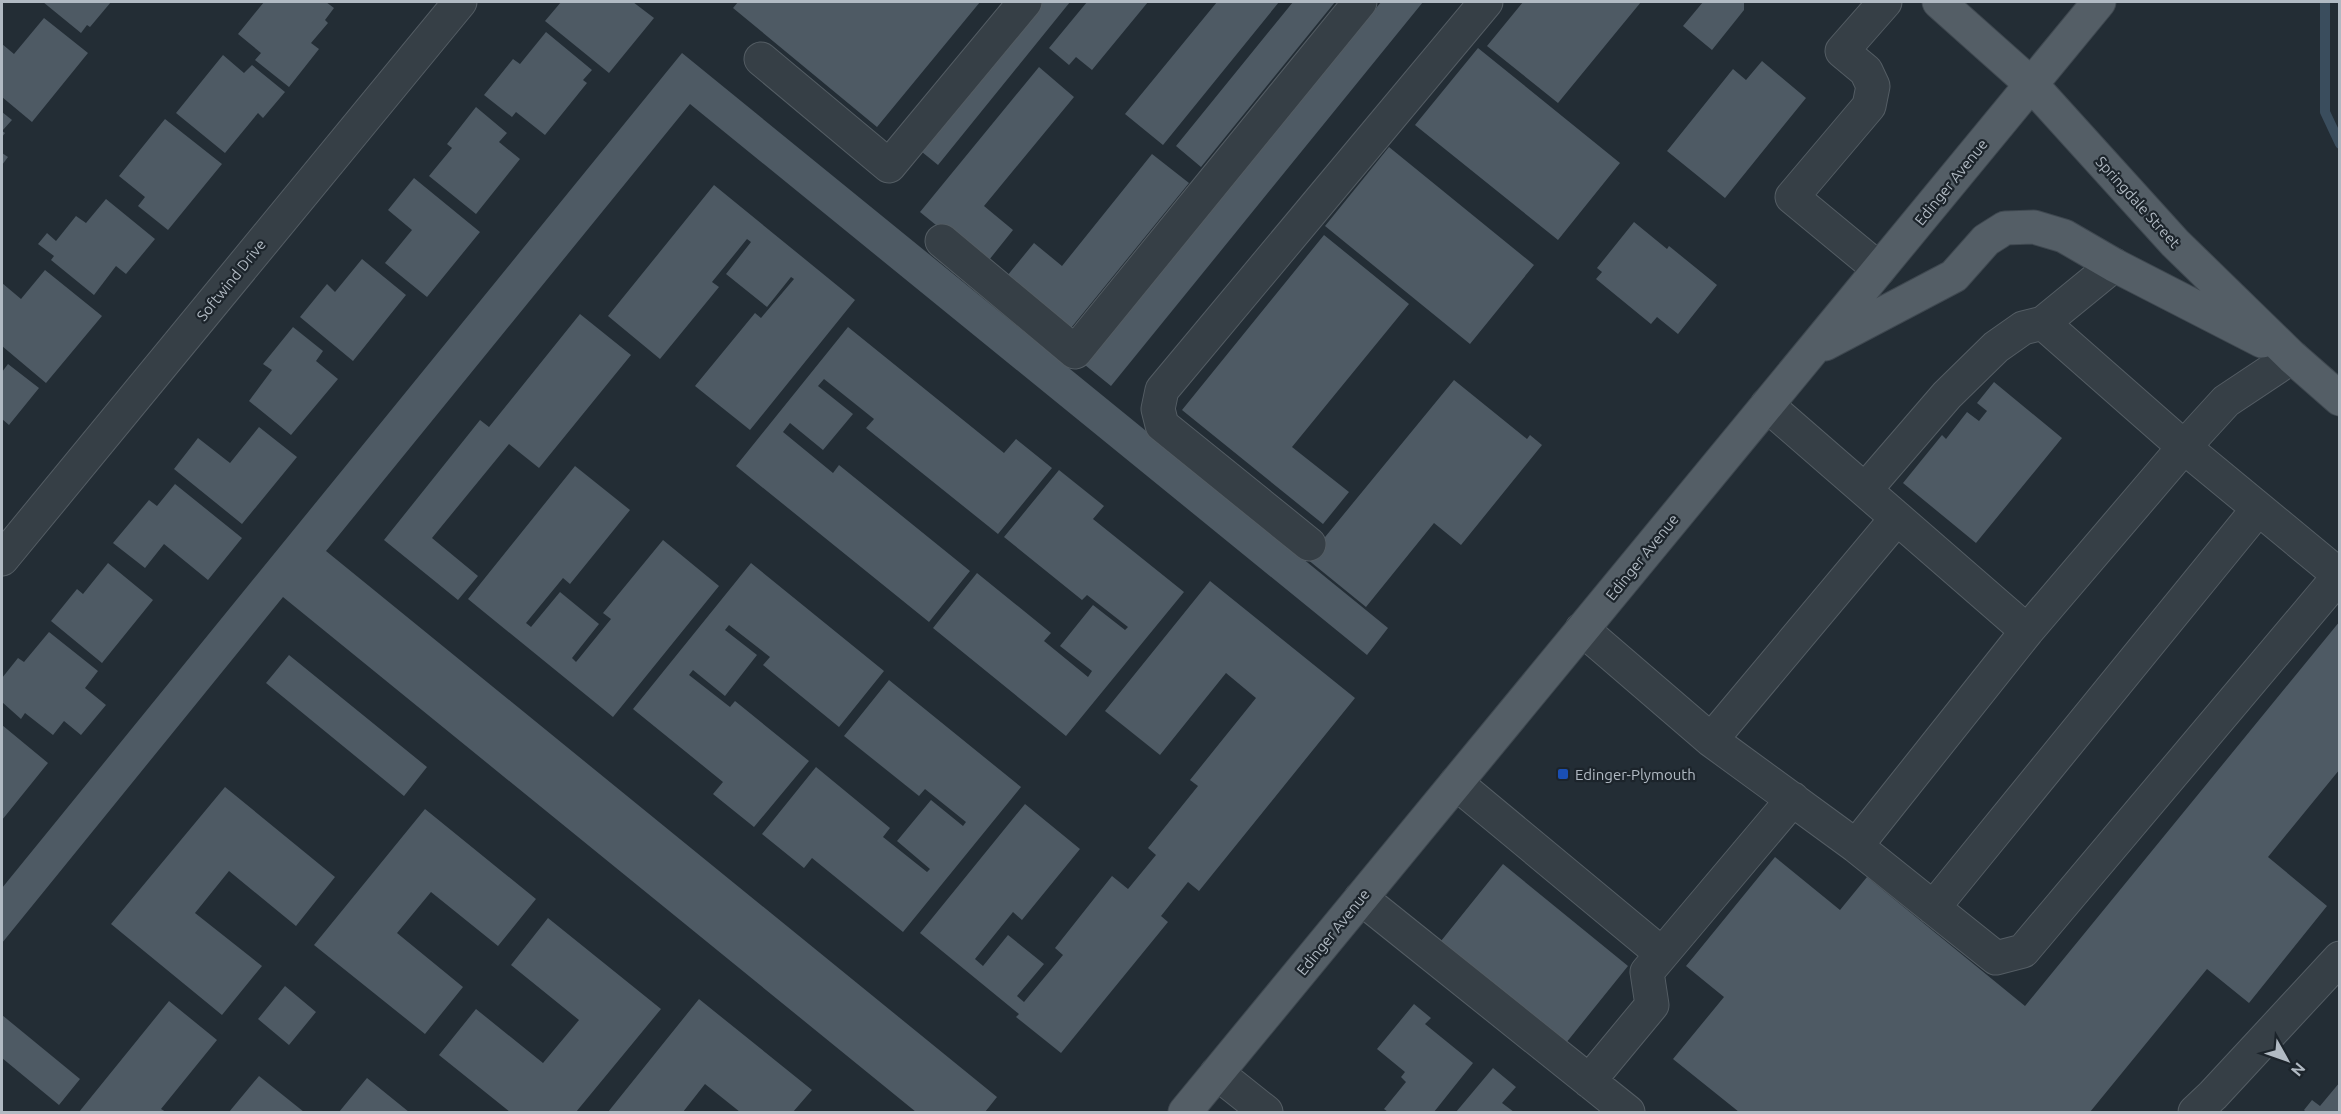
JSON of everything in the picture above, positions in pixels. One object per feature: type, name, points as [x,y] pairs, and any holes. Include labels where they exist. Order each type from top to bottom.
[{"type":"main road","name":"Springdale Street","points":[[1939,2],[2031,84],[2175,243],[2292,357],[2340,399]]},
{"type":"main road","name":"Edinger Avenue","points":[[1185,1113],[2099,2]]},
{"type":"main road","points":[[1810,352],[1954,276],[1986,240],[2005,228],[2034,227],[2064,236],[2114,265],[2292,357]]},
{"type":"street","name":"Softwind Drive","points":[[2,559],[460,2]]},
{"type":"street","points":[[761,59],[888,166],[1025,2]]},
{"type":"street","points":[[942,241],[1075,352],[1360,2]]},
{"type":"street","points":[[1308,544],[1162,425],[1158,409],[1162,390],[1486,2]]},
{"type":"street","points":[[1879,269],[1792,197],[1869,106],[1873,86],[1866,71],[1842,51],[1885,2]]},
{"type":"street","points":[[1865,490],[1947,395],[1996,347],[2023,328],[2043,323],[2114,265]]},
{"type":"street","points":[[1582,629],[1711,740],[1856,846],[1996,958],[2023,951],[2339,575],[2184,447],[2043,323]]},
{"type":"street","points":[[1856,846],[2027,631],[2184,447],[2226,400],[2292,357]]},
{"type":"street","points":[[1767,405],[2027,631]]},
{"type":"street","points":[[1933,908],[2258,509]]},
{"type":"street","points":[[1711,740],[1897,518]]},
{"type":"street","points":[[1456,783],[1662,954]]},
{"type":"street","points":[[1589,1081],[1652,1005],[1647,972],[1793,799]]},
{"type":"street","points":[[1361,898],[1628,1113]]},
{"type":"street","points":[[2195,1113],[2340,958]]},
{"type":"street","points":[[1217,1073],[1266,1113]]},
{"type":"building","points":[[43,2],[111,2],[90,27],[87,25],[81,33]]},
{"type":"building","points":[[264,2],[326,2],[334,8],[325,20],[328,23],[311,43],[319,49],[289,87],[255,60],[261,53],[238,34]]},
{"type":"building","points":[[561,2],[633,2],[654,18],[609,73],[545,21]]},
{"type":"building","points":[[738,2],[980,2],[877,127],[733,8]]},
{"type":"building","points":[[1026,2],[1070,2],[938,165],[911,143]]},
{"type":"building","points":[[1087,2],[1148,2],[1092,70],[1076,57],[1069,65],[1049,48]]},
{"type":"building","points":[[1217,2],[1279,2],[1163,145],[1125,114]]},
{"type":"building","points":[[1293,2],[1335,2],[1201,167],[1176,146]]},
{"type":"building","points":[[1381,2],[1423,2],[1111,386],[1085,365]]},
{"type":"building","points":[[1523,2],[1641,2],[1558,103],[1487,46]]},
{"type":"building","points":[[1703,2],[1744,2],[1744,10],[1712,50],[1683,26]]},
{"type":"building","points":[[44,18],[88,53],[32,122],[2,97],[2,44],[14,54]]},
{"type":"building","points":[[546,32],[592,70],[583,80],[587,83],[545,135],[516,112],[512,117],[484,95],[513,59],[520,64]]},
{"type":"building","points":[[1478,48],[1620,163],[1558,240],[1415,125]]},
{"type":"building","points":[[682,53],[1388,628],[1367,655],[690,104],[326,551],[997,1097],[985,1112],[916,1112],[283,597],[2,943],[2,888]]},
{"type":"building","points":[[223,55],[244,73],[252,65],[285,92],[263,118],[258,113],[225,153],[176,113]]},
{"type":"building","points":[[1762,61],[1806,98],[1725,198],[1667,151],[1733,69],[1746,80]]},
{"type":"building","points":[[1039,67],[1074,97],[984,206],[1013,230],[985,265],[920,212]]},
{"type":"building","points":[[476,107],[507,133],[499,142],[520,159],[476,214],[429,176],[452,148],[447,144]]},
{"type":"building","points":[[2,112],[12,120],[2,131]]},
{"type":"building","points":[[165,119],[222,164],[168,230],[138,206],[145,197],[119,176]]},
{"type":"building","points":[[1389,147],[1534,265],[1470,344],[1325,226]]},
{"type":"building","points":[[2,153],[8,157],[2,165]]},
{"type":"building","points":[[1152,154],[1189,183],[1071,328],[1007,276],[1034,243],[1062,266]]},
{"type":"building","points":[[414,178],[480,232],[427,297],[385,263],[412,230],[388,210]]},
{"type":"building","points":[[714,185],[855,300],[750,430],[695,386],[755,313],[761,318],[794,279],[791,277],[767,307],[726,274],[751,242],[747,239],[712,282],[719,287],[660,359],[608,316]]},
{"type":"building","points":[[106,199],[155,239],[126,274],[116,266],[94,295],[51,260],[54,256],[38,244],[47,233],[56,241],[76,216],[86,223]]},
{"type":"building","points":[[1634,222],[1667,249],[1669,246],[1717,285],[1678,334],[1657,317],[1651,324],[1596,279],[1602,272],[1597,268]]},
{"type":"building","points":[[1324,235],[1409,304],[1292,447],[1349,492],[1323,524],[1182,410]]},
{"type":"building","points":[[362,259],[406,295],[353,361],[300,317],[327,284],[335,292]]},
{"type":"building","points":[[45,270],[102,316],[46,383],[2,346],[2,283],[21,299]]},
{"type":"building","points":[[580,314],[631,355],[539,468],[509,444],[432,538],[478,576],[458,600],[384,540],[480,420],[489,427]]},
{"type":"building","points":[[293,327],[323,351],[316,361],[338,379],[291,435],[249,401],[272,370],[263,364]]},
{"type":"building","points":[[848,327],[1004,453],[1016,439],[1052,468],[998,534],[866,428],[874,419],[824,379],[818,386],[853,414],[823,450],[790,423],[783,432],[833,473],[839,465],[970,571],[929,622],[736,466]]},
{"type":"building","points":[[8,364],[39,388],[9,425],[2,419],[2,372]]},
{"type":"building","points":[[1454,380],[1527,439],[1530,435],[1542,445],[1461,545],[1434,523],[1366,607],[1307,559]]},
{"type":"building","points":[[1994,382],[2062,438],[1976,543],[1903,483],[1942,435],[1946,439],[1967,412],[1979,421],[1987,411],[1977,403]]},
{"type":"building","points":[[259,427],[297,457],[242,524],[174,469],[198,438],[230,463]]},
{"type":"building","points":[[575,466],[630,510],[570,584],[563,578],[526,623],[531,627],[560,592],[599,624],[572,658],[576,662],[611,619],[603,613],[663,540],[719,586],[613,717],[468,599]]},
{"type":"building","points":[[1059,470],[1104,506],[1093,519],[1184,592],[1066,736],[933,628],[977,573],[1051,633],[1044,641],[1088,677],[1092,671],[1060,646],[1093,605],[1125,630],[1128,627],[1087,595],[1082,600],[1004,537]]},
{"type":"building","points":[[175,484],[242,538],[208,580],[164,544],[145,568],[113,543],[149,500],[157,506]]},
{"type":"building","points":[[108,563],[153,600],[102,663],[51,621],[77,589],[83,594]]},
{"type":"building","points":[[751,563],[884,671],[839,727],[763,665],[770,657],[729,625],[725,630],[757,655],[725,696],[693,670],[689,675],[730,707],[735,701],[809,761],[754,827],[713,794],[723,782],[633,709]]},
{"type":"building","points":[[1210,581],[1355,698],[1199,891],[1188,882],[1161,916],[1168,922],[1061,1053],[1016,1017],[1019,1014],[920,933],[1025,804],[1080,849],[1022,920],[1013,912],[975,959],[983,966],[1008,935],[1044,964],[1017,996],[1024,1002],[1063,955],[1055,948],[1112,876],[1128,889],[1156,855],[1148,848],[1198,786],[1190,780],[1256,698],[1226,673],[1160,755],[1105,711]]},
{"type":"building","points":[[2340,621],[2340,769],[2268,857],[2327,906],[2249,1003],[2207,969],[2090,1112],[1739,1112],[1673,1059],[1724,997],[1686,966],[1775,857],[1840,910],[1867,877],[2025,1006]]},
{"type":"building","points":[[49,632],[98,671],[85,688],[106,705],[81,735],[64,721],[53,735],[25,713],[21,719],[2,702],[2,678],[18,658],[24,662]]},
{"type":"building","points":[[289,655],[427,767],[404,796],[266,683]]},
{"type":"building","points":[[889,680],[1021,787],[903,932],[812,858],[804,868],[762,834],[816,767],[890,828],[883,837],[927,872],[930,869],[897,841],[931,800],[963,826],[966,822],[925,789],[919,796],[844,736]]},
{"type":"building","points":[[2,725],[48,763],[2,820]]},
{"type":"building","points":[[225,787],[335,877],[296,926],[229,871],[195,913],[262,966],[222,1015],[111,924]]},
{"type":"building","points":[[425,809],[536,899],[498,946],[431,892],[397,933],[463,987],[425,1034],[314,945]]},
{"type":"building","points":[[1503,864],[1628,966],[1566,1043],[1441,941]]},
{"type":"building","points":[[548,918],[661,1009],[576,1112],[510,1112],[439,1055],[476,1009],[543,1063],[579,1020],[511,965]]},
{"type":"building","points":[[285,986],[316,1012],[289,1045],[258,1019]]},
{"type":"building","points":[[699,999],[812,1090],[793,1112],[740,1112],[705,1084],[683,1112],[608,1112]]},
{"type":"building","points":[[169,1001],[217,1040],[161,1109],[166,1112],[79,1112]]},
{"type":"building","points":[[1414,1004],[1431,1018],[1425,1024],[1473,1063],[1434,1112],[1388,1112],[1384,1109],[1406,1082],[1401,1077],[1405,1072],[1377,1049]]},
{"type":"building","points":[[2,1015],[80,1079],[59,1105],[2,1058]]},
{"type":"building","points":[[1493,1068],[1516,1087],[1502,1103],[1514,1112],[1456,1112]]},
{"type":"building","points":[[259,1076],[304,1112],[229,1112]]},
{"type":"building","points":[[367,1078],[409,1112],[339,1112]]},
{"type":"building","points":[[2340,1082],[2340,1112],[2306,1112],[2304,1110],[2312,1100],[2320,1106]]},
{"type":"waterway","points":[[2325,2],[2325,112],[2340,144]]},
{"type":"place","name":"Edinger-Plymouth","points":[[1563,774]]}]
